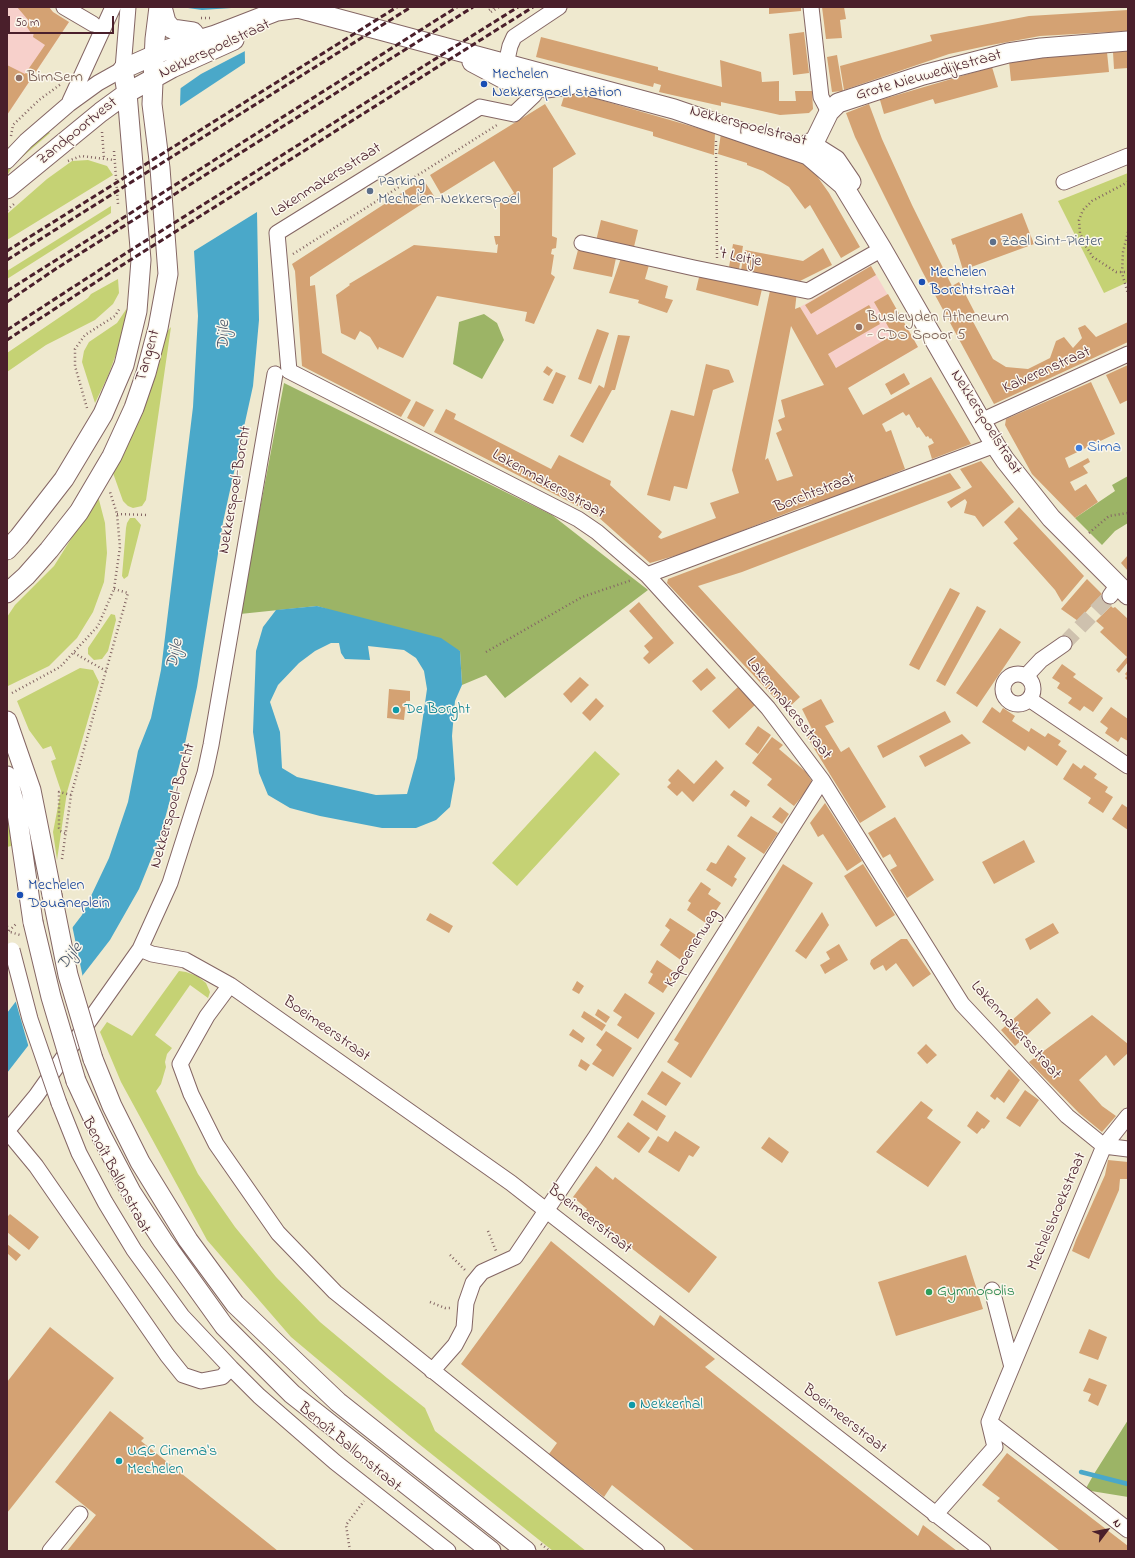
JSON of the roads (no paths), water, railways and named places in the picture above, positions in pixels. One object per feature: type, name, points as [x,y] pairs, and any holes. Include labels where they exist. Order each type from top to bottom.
[{"type":"main road","name":"Tangent","points":[[7,593],[31,570],[79,512],[112,456],[134,408],[158,328],[168,274],[160,168],[152,104],[154,56],[161,7]]},
{"type":"main road","points":[[161,7],[166,22],[172,29],[193,32],[199,40]]},
{"type":"main road","name":"Nekkerspoelstraat","points":[[152,79],[255,26],[277,11],[298,8],[328,11],[506,64],[538,79]]},
{"type":"main road","name":"Nekkerspoelstraat","points":[[154,56],[172,48],[255,26]]},
{"type":"main road","name":"Grote Nieuwedijkstraat","points":[[829,112],[838,103],[916,77],[1008,53],[1041,48],[1128,41]]},
{"type":"main road","name":"Nekkerspoelstraat","points":[[449,48],[504,79],[538,79],[581,84],[674,109],[717,125],[812,150]]},
{"type":"main road","name":"Zandpoortvest","points":[[123,69],[154,56]]},
{"type":"main road","name":"Tangent","points":[[7,550],[20,537],[64,479],[103,414],[124,365],[137,311],[141,260],[127,93],[123,69]]},
{"type":"main road","name":"Zandpoortvest","points":[[7,189],[58,149],[66,140],[101,112],[127,93],[152,79]]},
{"type":"main road","name":"Nekkerspoelstraat","points":[[674,109],[711,115],[785,134],[812,150],[843,185],[882,249],[994,445],[1031,494],[1119,592]]},
{"type":"main road","points":[[812,150],[829,112]]},
{"type":"main road","points":[[7,720],[31,790],[68,975],[93,1059],[112,1106],[140,1162],[188,1240],[235,1304],[338,1402],[532,1546]]},
{"type":"main road","points":[[7,776],[17,813],[15,935],[51,997],[76,1081],[101,1135],[131,1192],[163,1241],[224,1326],[292,1394],[491,1551]]},
{"type":"street","points":[[64,7],[93,24]]},
{"type":"street","points":[[69,104],[113,7]]},
{"type":"street","points":[[123,69],[128,7]]},
{"type":"street","points":[[506,64],[510,46],[514,37],[559,7]]},
{"type":"street","points":[[812,7],[821,96],[829,112]]},
{"type":"street","name":"Zandpoortvest","points":[[7,161],[26,141],[69,104],[98,83],[123,69]]},
{"type":"street","name":"Lakenmakersstraat","points":[[538,79],[534,95],[514,114],[480,107],[277,233],[289,372],[567,513],[597,532],[647,575],[768,708],[822,780],[962,1004],[1067,1116],[1104,1146]]},
{"type":"street","points":[[1064,182],[1128,156]]},
{"type":"street","name":"'t Leitje","points":[[582,243],[808,291],[882,249]]},
{"type":"street","name":"Kalverenstraat","points":[[981,421],[1128,354]]},
{"type":"street","name":"Nekkerspoel-Borcht","points":[[7,1131],[36,1096],[146,952],[205,773],[275,374]]},
{"type":"street","name":"Borchtstraat","points":[[647,575],[994,445]]},
{"type":"street","points":[[1026,676],[1041,660],[1064,644]]},
{"type":"street","points":[[1012,674],[1022,674],[1026,676],[1033,686],[1032,695],[1029,699],[1020,704],[1015,704],[1006,699],[1002,690],[1005,680],[1012,674]]},
{"type":"street","points":[[1029,699],[1128,766]]},
{"type":"street","name":"Kapoenenweg","points":[[432,1371],[455,1345],[464,1328],[466,1303],[475,1280],[482,1272],[515,1257],[595,1138],[822,780]]},
{"type":"street","name":"Benoît Ballonstraat","points":[[15,935],[30,1019],[59,1103],[79,1153],[105,1202],[134,1250],[182,1316],[230,1368],[265,1401],[372,1491],[447,1551]]},
{"type":"street","name":"Boeimeerstraat","points":[[146,952],[184,960],[230,985],[546,1209],[935,1515],[983,1551]]},
{"type":"street","points":[[230,985],[207,1016],[180,1064],[191,1094],[216,1144],[278,1233],[334,1292],[657,1551]]},
{"type":"street","name":"Mechelsbroekstraat","points":[[990,1422],[1104,1146],[1128,1116]]},
{"type":"street","points":[[7,1131],[36,1166],[158,1342],[183,1375],[201,1381],[222,1377],[230,1368]]},
{"type":"street","points":[[1104,1146],[1128,1149]]},
{"type":"street","points":[[992,1290],[1012,1367]]},
{"type":"street","points":[[935,1515],[995,1447],[990,1422]]},
{"type":"street","points":[[990,1422],[1128,1530]]},
{"type":"street","points":[[50,1551],[80,1514]]},
{"type":"water","points":[[183,7],[244,7],[245,63],[180,106]]},
{"type":"water","name":"Dijle","points":[[257,212],[259,320],[253,386],[223,522],[197,687],[184,748],[160,837],[139,889],[110,940],[7,1073],[7,1013],[82,915],[109,858],[128,802],[138,751],[151,718],[161,670],[193,407],[198,316],[194,251]]},
{"type":"water","points":[[317,606],[441,638],[460,651],[462,685],[455,701],[452,736],[455,779],[450,807],[436,820],[416,828],[382,828],[320,816],[290,808],[268,795],[259,773],[253,732],[256,651],[263,627],[276,610]],"holes":[[[331,643],[339,643],[341,653],[345,659],[370,660],[368,646],[404,650],[416,658],[424,671],[427,689],[417,758],[407,794],[376,795],[297,777],[282,768],[280,732],[270,702],[278,685],[299,663],[315,651]]]},
{"type":"waterway","points":[[1081,1472],[1128,1484]]},
{"type":"tunnel","points":[[1064,644],[1110,596]]},
{"type":"railway","points":[[7,251],[397,7]]},
{"type":"railway","points":[[7,260],[411,7]]},
{"type":"railway","points":[[7,291],[457,7]]},
{"type":"railway","points":[[7,302],[57,268],[473,7]]},
{"type":"railway","points":[[7,330],[115,260],[518,7]]},
{"type":"railway","points":[[7,340],[116,269],[533,7]]},
{"type":"place","name":"BimSem","points":[[19,78]]},
{"type":"place","name":"Mechelen Nekkerspoel station","points":[[484,84]]},
{"type":"place","name":"Parking Mechelen-Nekkerspoel","points":[[370,191]]},
{"type":"place","name":"Zaal Sint-Pieter","points":[[993,242]]},
{"type":"place","name":"Mechelen Borchtstraat","points":[[922,282]]},
{"type":"place","name":"Busleyden Atheneum - CDO Spoor 5","points":[[859,327]]},
{"type":"place","name":"Sima","points":[[1079,448]]},
{"type":"place","name":"De Borght","points":[[396,710]]},
{"type":"place","name":"Mechelen Douaneplein","points":[[20,895]]},
{"type":"place","name":"Gymnopolis","points":[[929,1292]]},
{"type":"place","name":"Nekkerhal","points":[[632,1405]]},
{"type":"place","name":"UGC Cinema's Mechelen","points":[[119,1461]]}]
